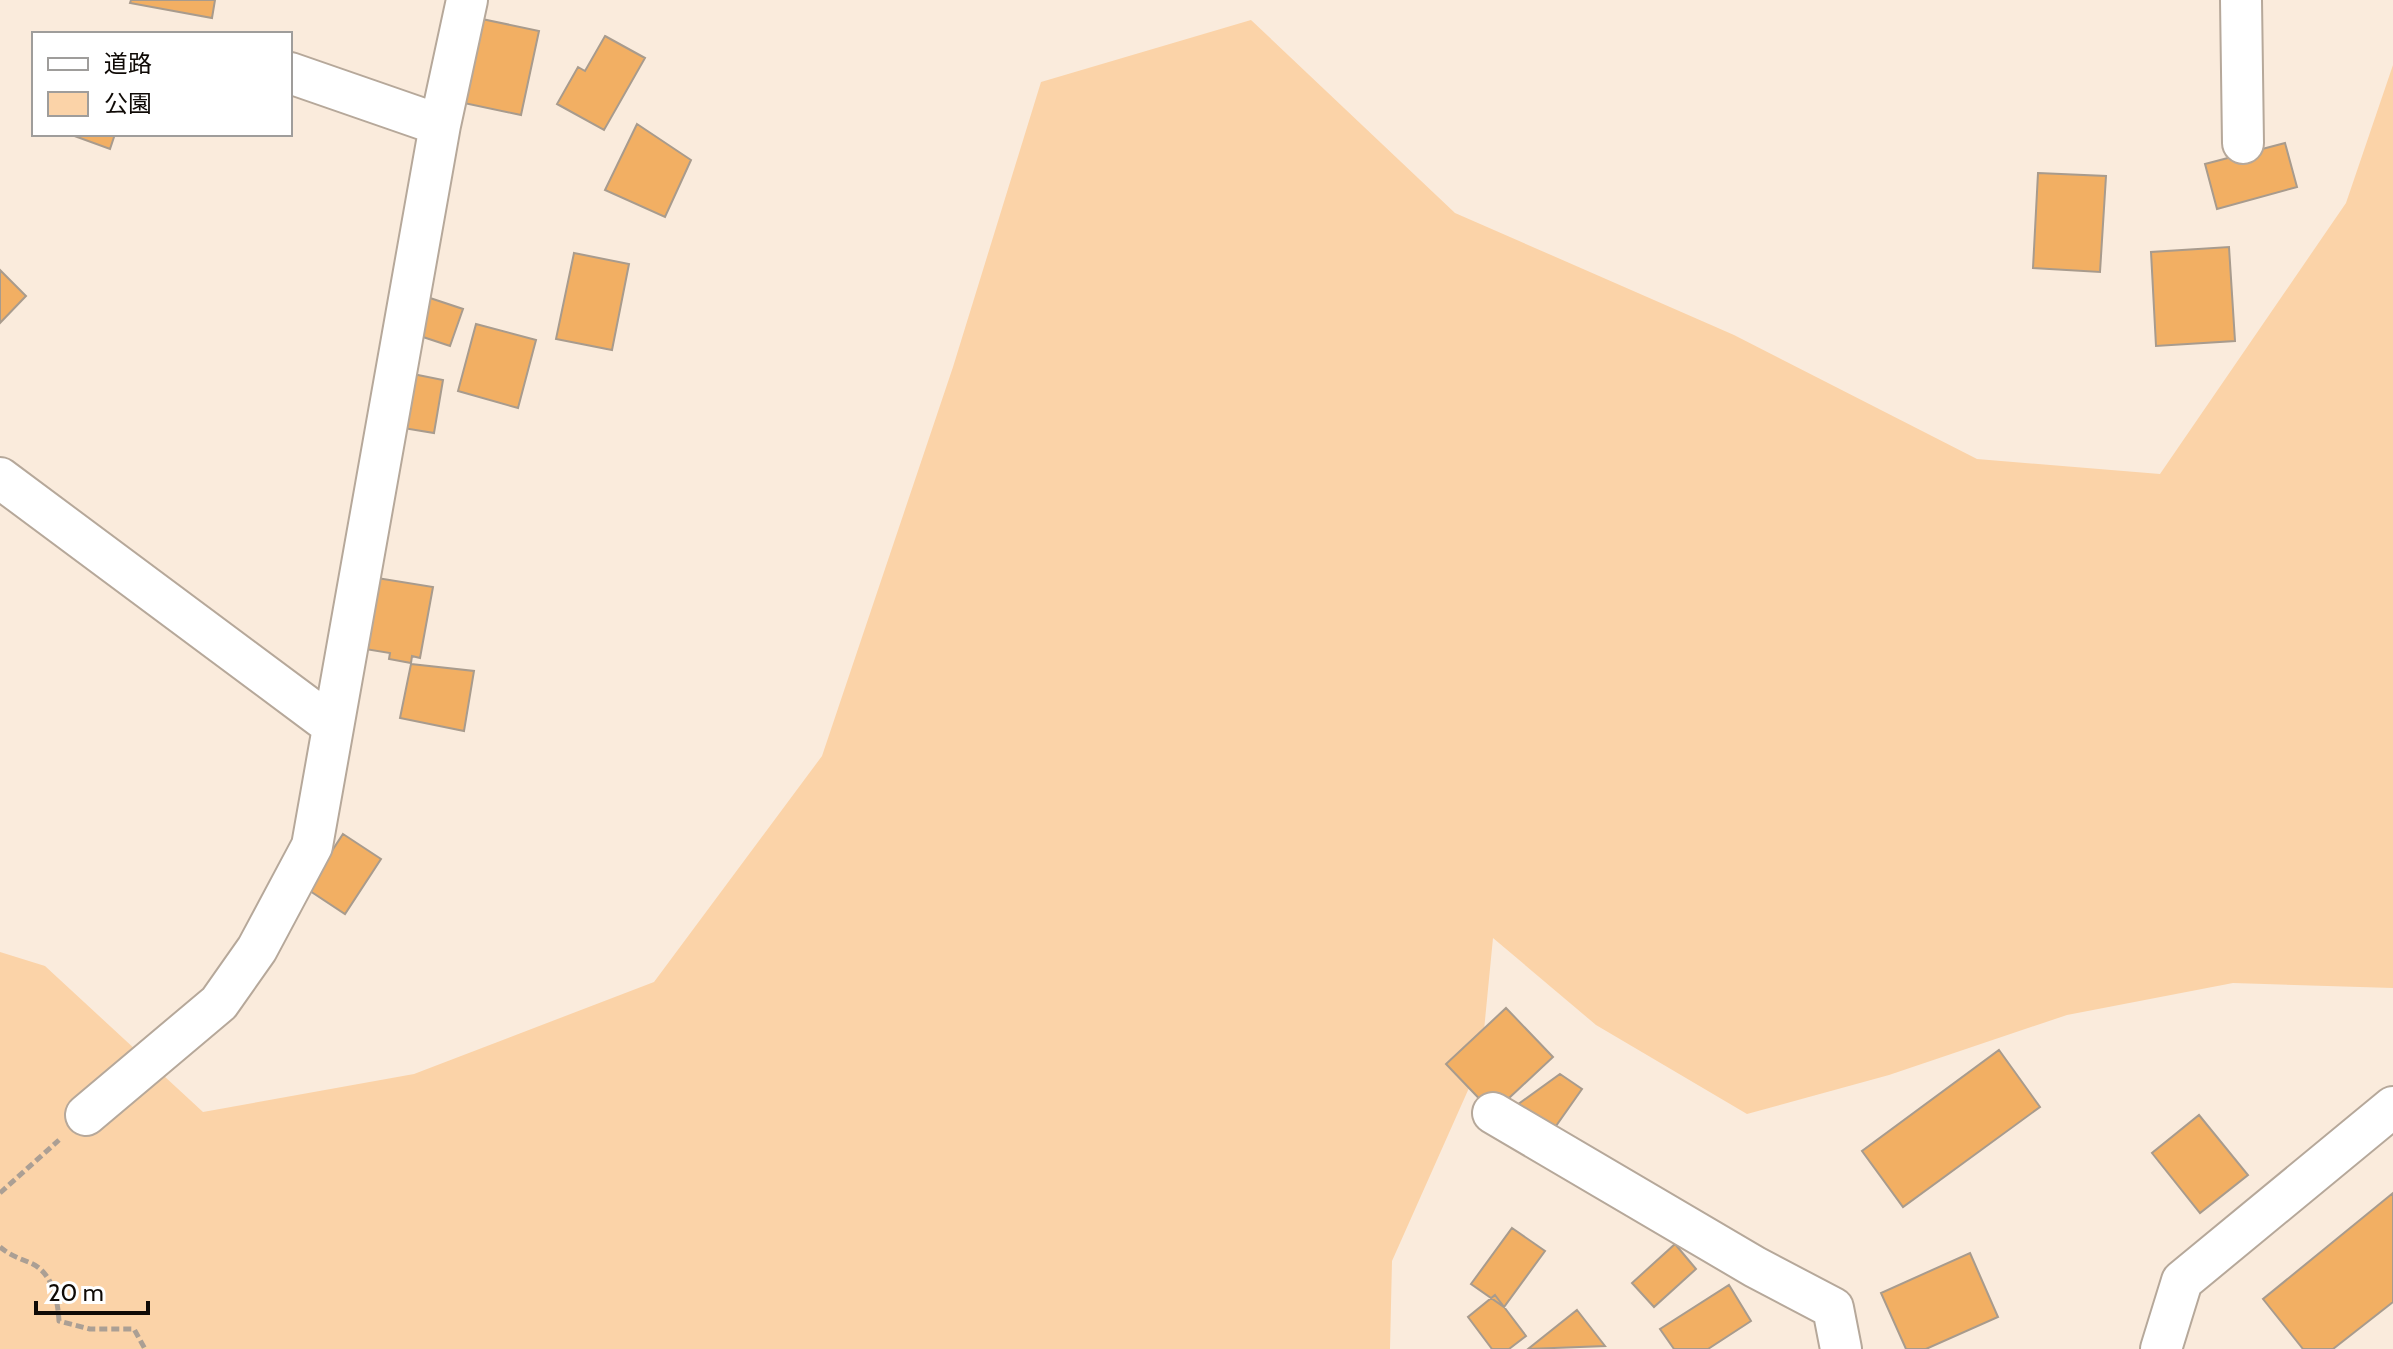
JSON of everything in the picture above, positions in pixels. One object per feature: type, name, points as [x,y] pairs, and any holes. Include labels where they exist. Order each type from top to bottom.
[{"type":"street","points":[[86,1115],[219,1003],[257,949],[312,846],[440,125],[467,0]]},
{"type":"street","points":[[2241,0],[2243,143]]},
{"type":"street","points":[[292,74],[440,125]]},
{"type":"street","points":[[0,478],[333,726]]},
{"type":"street","points":[[2161,1349],[2182,1281],[2393,1107]]},
{"type":"street","points":[[1493,1113],[1755,1267],[1833,1308],[1841,1349]]},
{"type":"path","points":[[0,1193],[86,1115]]},
{"type":"path","points":[[0,1247],[15,1259],[39,1268],[58,1298],[59,1321],[90,1329],[134,1329],[145,1349]]},
{"type":"green space","points":[[1251,20],[1455,213],[1734,335],[1977,459],[2160,474],[2346,203],[2393,65],[2393,988],[2233,983],[2067,1015],[1889,1075],[1747,1114],[1596,1025],[1493,938],[1481,1061],[1392,1261],[1390,1349],[0,1349],[0,952],[45,966],[203,1112],[414,1074],[654,982],[822,756],[953,367],[1041,82]]},
{"type":"building","points":[[131,0],[215,0],[212,18],[130,3]]},
{"type":"building","points":[[482,19],[539,31],[521,115],[464,103]]},
{"type":"building","points":[[605,36],[645,58],[604,130],[557,104],[578,67],[585,71]]},
{"type":"building","points":[[637,124],[691,160],[665,217],[605,190]]},
{"type":"building","points":[[74,136],[114,136],[110,149]]},
{"type":"building","points":[[2285,143],[2297,187],[2217,209],[2205,164]]},
{"type":"building","points":[[2038,173],[2106,176],[2100,272],[2033,268]]},
{"type":"building","points":[[2229,247],[2235,341],[2156,346],[2151,252]]},
{"type":"building","points":[[574,253],[629,264],[612,350],[556,339]]},
{"type":"building","points":[[0,270],[26,296],[0,323]]},
{"type":"building","points":[[418,294],[463,309],[450,346],[405,331]]},
{"type":"building","points":[[476,324],[536,340],[518,408],[458,391]]},
{"type":"building","points":[[413,374],[443,380],[434,433],[403,428]]},
{"type":"building","points":[[371,577],[433,587],[420,658],[412,656],[411,663],[389,659],[390,653],[359,648]]},
{"type":"building","points":[[411,664],[474,671],[464,731],[400,718]]},
{"type":"building","points":[[343,834],[381,859],[345,914],[307,889]]},
{"type":"building","points":[[1506,1008],[1553,1057],[1493,1113],[1446,1064]]},
{"type":"building","points":[[1999,1050],[2040,1107],[1903,1207],[1862,1151]]},
{"type":"building","points":[[1560,1074],[1582,1089],[1544,1143],[1517,1105]]},
{"type":"building","points":[[2199,1115],[2248,1175],[2200,1213],[2152,1153]]},
{"type":"building","points":[[2393,1193],[2393,1302],[2333,1349],[2303,1349],[2263,1299]]},
{"type":"building","points":[[1512,1228],[1545,1251],[1504,1307],[1471,1284]]},
{"type":"building","points":[[1675,1244],[1696,1269],[1654,1307],[1632,1283]]},
{"type":"building","points":[[1970,1253],[1998,1317],[1926,1349],[1906,1349],[1881,1293]]},
{"type":"building","points":[[1729,1285],[1751,1321],[1708,1349],[1674,1349],[1660,1329]]},
{"type":"building","points":[[1495,1295],[1526,1336],[1509,1349],[1492,1349],[1468,1317]]},
{"type":"building","points":[[1577,1310],[1605,1346],[1528,1349]]}]
